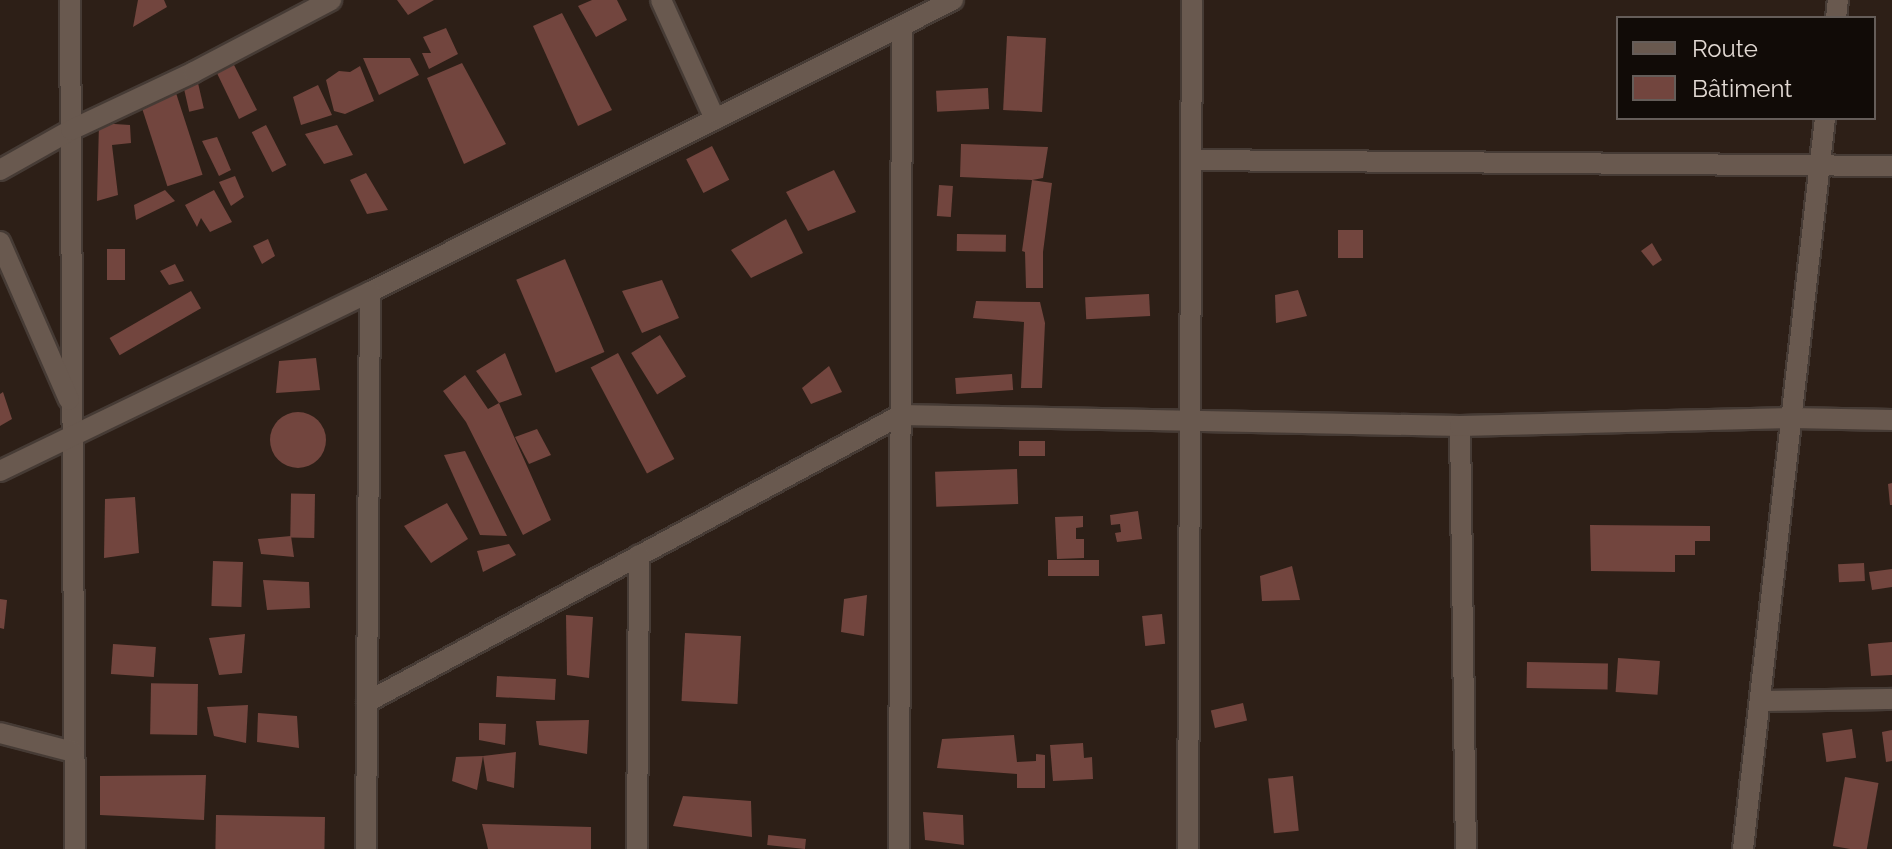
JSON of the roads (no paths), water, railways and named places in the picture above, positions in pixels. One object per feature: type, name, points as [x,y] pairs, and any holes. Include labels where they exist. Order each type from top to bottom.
[{"type":"street","points":[[70,0],[75,849]]},
{"type":"street","points":[[0,170],[71,130],[194,72],[331,0]]},
{"type":"street","points":[[661,0],[715,119]]},
{"type":"street","points":[[0,471],[73,433],[370,292],[953,0]]},
{"type":"street","points":[[1188,849],[1192,0]]},
{"type":"street","points":[[899,849],[902,26]]},
{"type":"street","points":[[1743,849],[1825,120]]},
{"type":"street","points":[[1191,160],[1892,166]]},
{"type":"street","points":[[0,242],[73,410]]},
{"type":"street","points":[[366,849],[370,292]]},
{"type":"street","points":[[367,702],[901,415],[1460,426],[1792,418],[1892,420]]},
{"type":"street","points":[[1460,426],[1466,849]]},
{"type":"street","points":[[637,849],[639,555]]},
{"type":"street","points":[[1760,701],[1892,699]]},
{"type":"street","points":[[0,733],[73,752]]}]
